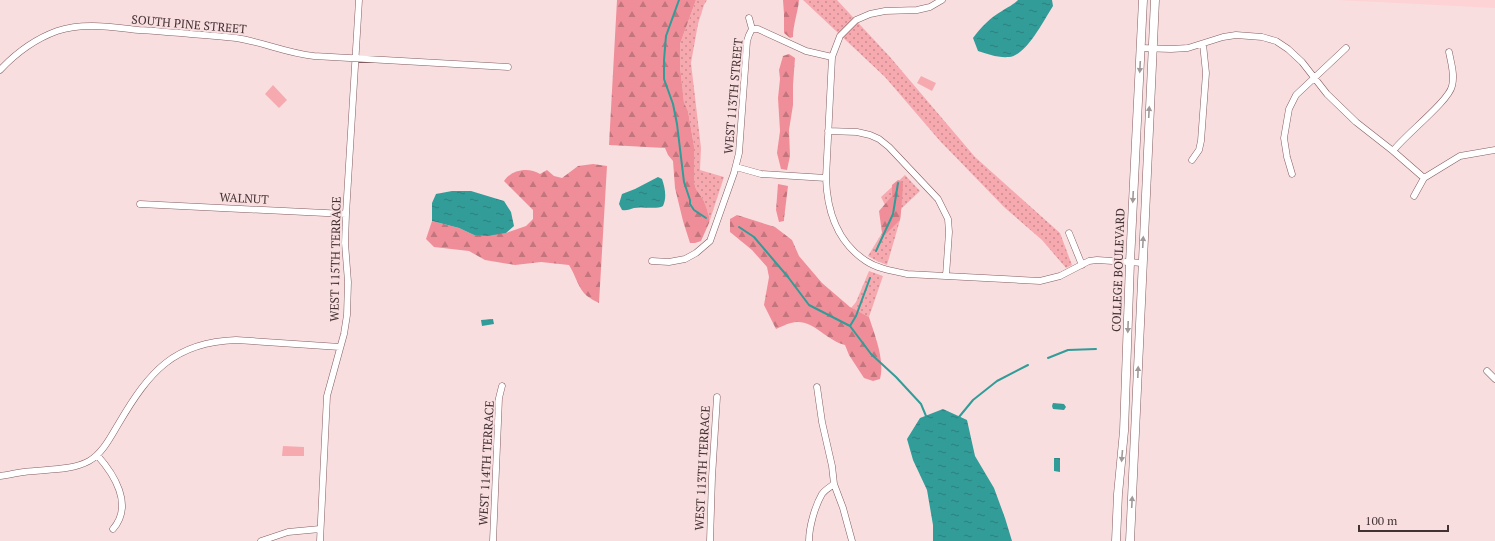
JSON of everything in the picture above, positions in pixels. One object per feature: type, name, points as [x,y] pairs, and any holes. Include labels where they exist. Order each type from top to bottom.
[{"type":"main road","name":"COLLEGE BOULEVARD","points":[[1116,541],[1118,494],[1124,431],[1130,262],[1143,0]]},
{"type":"main road","name":"COLLEGE BOULEVARD","points":[[1130,541],[1155,0]]},
{"type":"street","name":"WEST 115TH TERRACE","points":[[320,541],[327,396],[347,315],[348,298],[345,243],[346,214],[356,59],[358,0]]},
{"type":"street","points":[[942,0],[930,7],[917,10],[885,11],[870,14],[856,20],[840,36],[832,57],[826,178],[826,196],[830,212],[838,232],[852,250],[866,261],[885,269],[907,274],[1040,281],[1060,276],[1089,261],[1097,260],[1142,263]]},
{"type":"street","points":[[749,18],[752,30],[758,29],[806,51],[832,57]]},
{"type":"street","name":"SOUTH PINE STREET","points":[[0,70],[16,54],[38,39],[58,31],[88,26],[236,38],[257,42],[295,54],[356,59],[508,67]]},
{"type":"street","name":"WEST 113TH STREET","points":[[652,261],[669,262],[685,259],[696,253],[710,241],[736,167],[739,153],[747,41],[752,30]]},
{"type":"street","points":[[1141,48],[1182,48],[1203,44],[1223,36],[1236,35],[1262,37],[1276,41],[1288,49],[1302,62],[1327,94],[1356,122],[1424,178]]},
{"type":"street","points":[[1192,160],[1199,150],[1201,141],[1206,73],[1203,44]]},
{"type":"street","points":[[1292,174],[1284,138],[1289,109],[1296,95],[1346,48]]},
{"type":"street","points":[[1393,151],[1400,141],[1438,106],[1452,88],[1453,74],[1448,52]]},
{"type":"street","points":[[828,131],[858,132],[879,139],[889,147],[938,198],[948,219],[949,232],[946,276]]},
{"type":"street","points":[[1414,196],[1424,178],[1460,156],[1495,150]]},
{"type":"street","points":[[736,167],[760,174],[826,178]]},
{"type":"street","name":"WALNUT","points":[[140,204],[346,214]]},
{"type":"street","points":[[1069,233],[1082,265]]},
{"type":"street","points":[[0,476],[72,467],[81,465],[91,460],[102,450],[139,391],[149,378],[159,367],[182,351],[205,344],[222,341],[340,347]]},
{"type":"street","points":[[1487,371],[1495,379]]},
{"type":"street","name":"WEST 114TH TERRACE","points":[[493,541],[499,398],[502,386]]},
{"type":"street","points":[[817,387],[834,484],[843,508],[852,541]]},
{"type":"street","name":"WEST 113TH TERRACE","points":[[710,541],[717,397]]},
{"type":"street","points":[[97,454],[113,474],[119,488],[122,504],[122,515],[113,529]]},
{"type":"street","points":[[809,541],[818,502],[822,493],[834,484]]},
{"type":"street","points":[[261,541],[302,529],[320,529]]},
{"type":"shaded area","points":[[696,0],[707,0],[698,24],[691,63],[701,148],[700,170],[724,177],[709,223],[704,201],[696,189],[694,182],[694,146],[688,111],[684,104],[680,66],[680,44]]},
{"type":"shaded area","points":[[803,0],[837,0],[890,57],[975,157],[1060,233],[1072,265],[1066,268],[1042,240],[1004,207],[940,141],[885,77]]},
{"type":"shaded area","points":[[1337,0],[1495,0],[1495,8]]},
{"type":"shaded area","points":[[921,76],[936,83],[932,91],[917,83]]},
{"type":"shaded area","points":[[273,85],[287,100],[279,108],[265,94]]},
{"type":"shaded area","points":[[905,175],[920,191],[901,209],[900,220],[887,265],[868,256],[882,233],[885,205],[881,197]]},
{"type":"shaded area","points":[[869,271],[883,276],[869,317],[851,308],[856,302]]},
{"type":"shaded area","points":[[283,446],[304,447],[304,456],[282,456]]},
{"type":"green space","points":[[617,0],[696,0],[680,44],[680,66],[684,103],[688,111],[694,146],[694,182],[696,189],[704,201],[709,217],[709,223],[701,241],[690,243],[675,188],[673,161],[665,148],[609,145]]},
{"type":"green space","points":[[783,0],[799,0],[793,37],[790,38],[784,33]]},
{"type":"green space","points":[[789,54],[795,58],[793,105],[789,130],[790,156],[787,170],[781,169],[777,153],[780,131],[778,98],[780,79],[779,70],[783,56]]},
{"type":"green space","points":[[593,164],[607,166],[599,303],[584,293],[569,265],[541,262],[515,265],[485,260],[469,251],[434,247],[426,239],[432,221],[459,228],[474,235],[506,233],[526,226],[533,219],[533,210],[504,181],[507,177],[521,170],[531,170],[540,174],[547,170],[554,176],[562,178],[578,166]]},
{"type":"green space","points":[[898,180],[903,184],[900,220],[885,235],[882,233],[879,211],[892,196],[892,185]]},
{"type":"green space","points":[[778,184],[788,186],[784,221],[779,222],[776,210]]},
{"type":"green space","points":[[737,215],[775,227],[792,240],[799,256],[822,283],[850,307],[869,317],[880,356],[880,379],[873,381],[864,378],[849,355],[845,345],[838,343],[806,323],[789,323],[776,329],[764,305],[769,277],[767,267],[752,250],[730,232],[730,219]]},
{"type":"water","points":[[1018,0],[1052,0],[1053,6],[1040,28],[1022,51],[1009,57],[1001,57],[978,51],[973,38],[976,34],[990,19]]},
{"type":"water","points":[[658,177],[662,179],[665,189],[663,206],[657,208],[634,208],[622,210],[619,204],[622,194]]},
{"type":"water","points":[[452,191],[471,191],[504,201],[511,212],[514,226],[506,233],[487,236],[474,235],[459,228],[432,221],[432,203],[436,194]]},
{"type":"water","points":[[493,319],[494,324],[482,326],[481,320]]},
{"type":"water","points":[[1053,403],[1064,404],[1066,407],[1064,410],[1053,409]]},
{"type":"water","points":[[943,409],[967,420],[975,456],[994,488],[1012,541],[933,541],[933,525],[927,490],[913,460],[907,439],[920,418]]},
{"type":"water","points":[[1054,458],[1060,458],[1060,472],[1054,471]]},
{"type":"waterway","points":[[679,0],[666,36],[664,79],[673,104],[684,182],[690,204],[694,210],[706,218]]},
{"type":"waterway","points":[[876,251],[893,214],[898,183]]},
{"type":"waterway","points":[[739,227],[754,237],[788,277],[809,305],[850,326],[871,354],[896,377],[921,404],[926,416]]},
{"type":"waterway","points":[[850,326],[856,316],[870,278]]},
{"type":"waterway","points":[[1048,358],[1068,350],[1096,349]]},
{"type":"waterway","points":[[959,417],[973,400],[997,381],[1028,365]]}]
